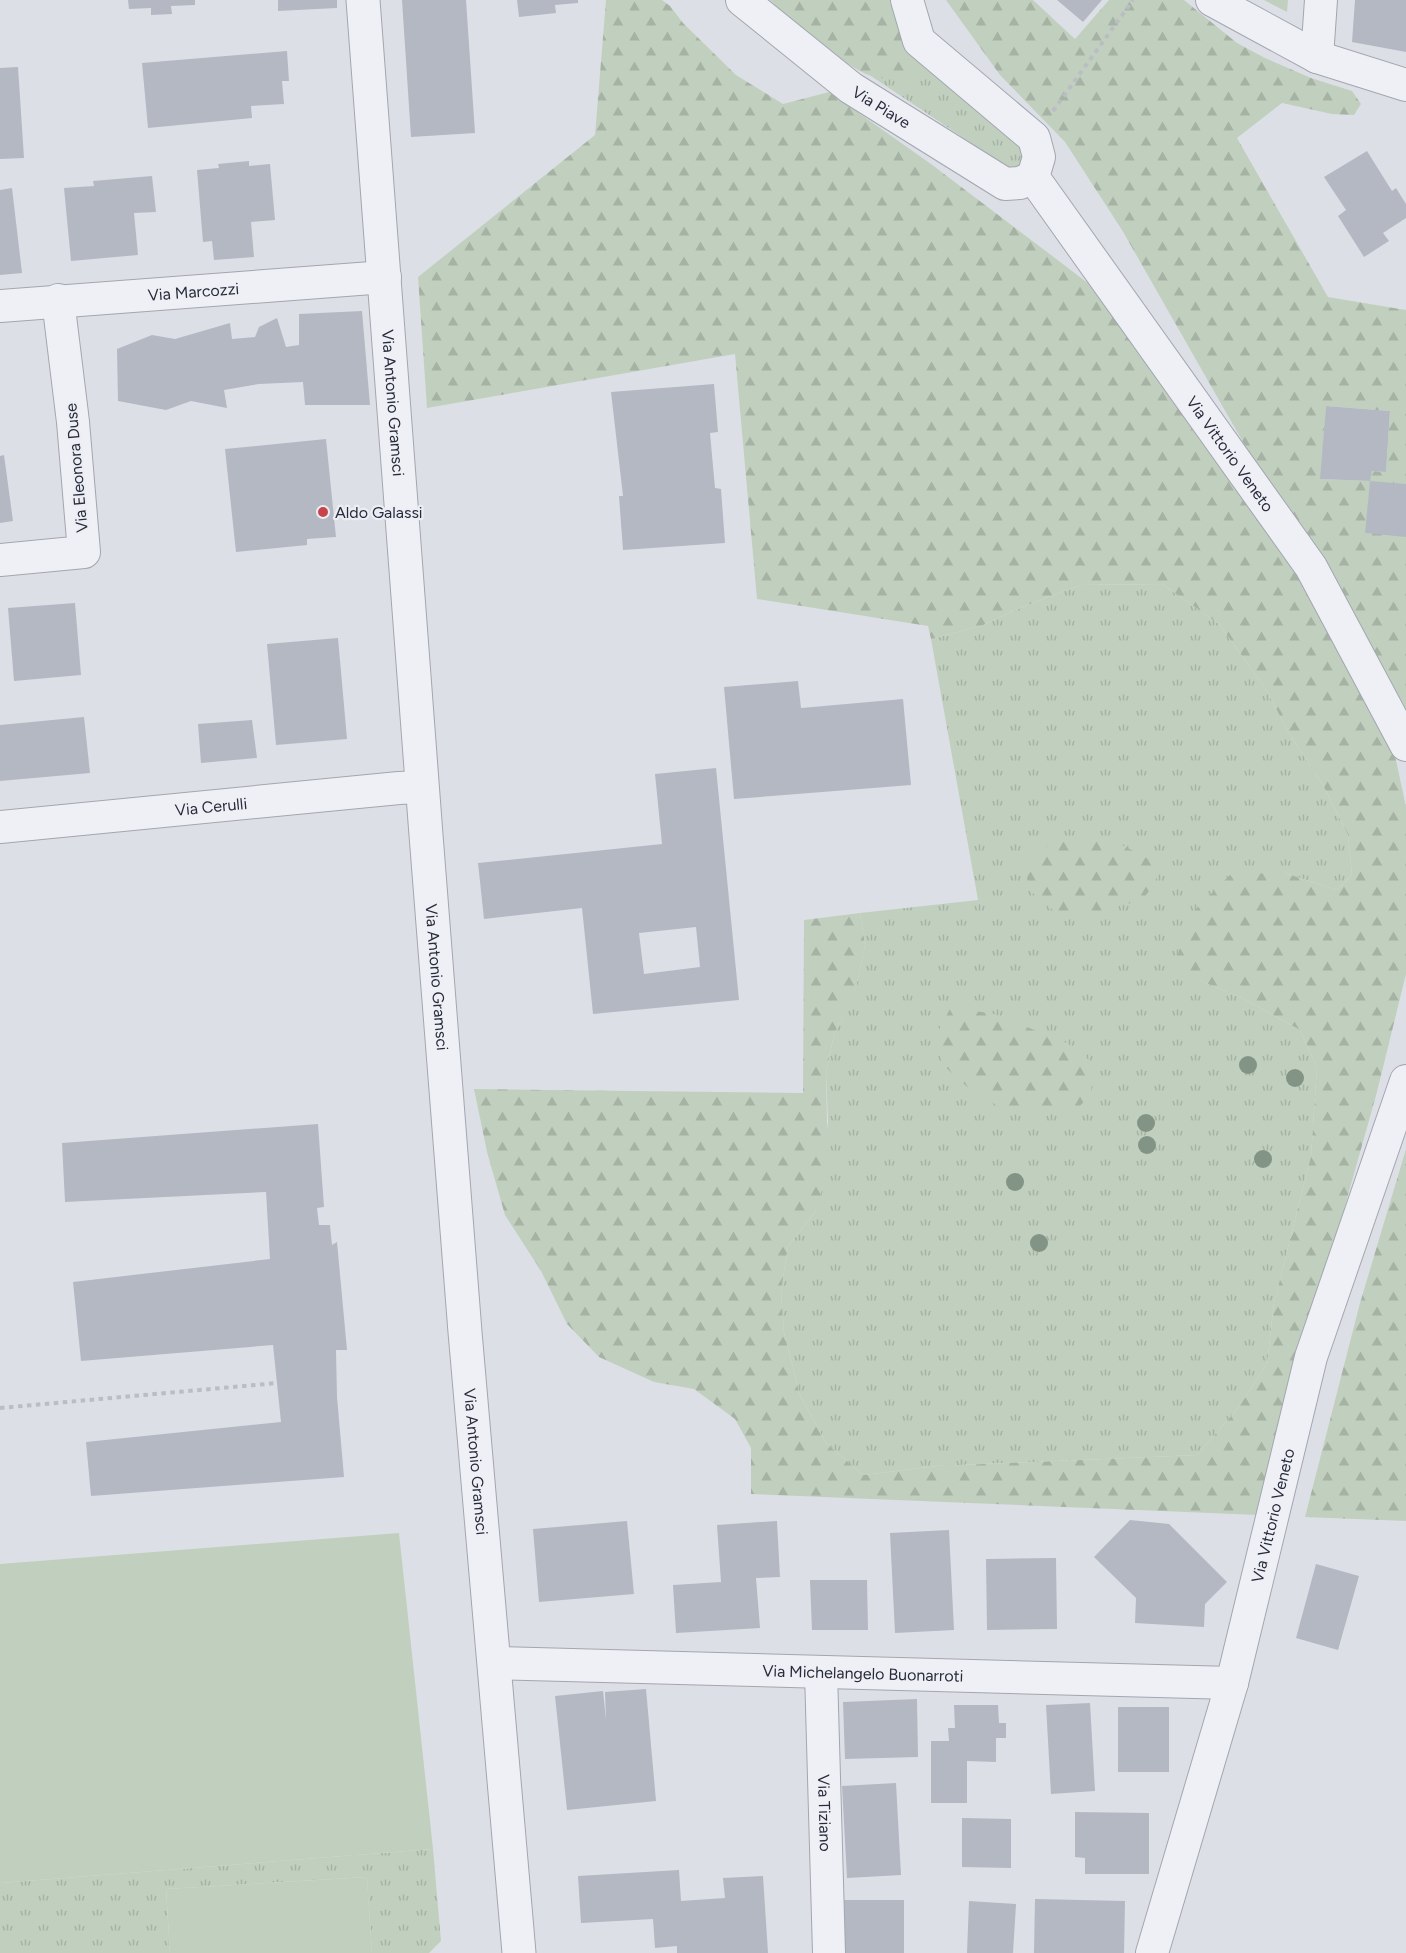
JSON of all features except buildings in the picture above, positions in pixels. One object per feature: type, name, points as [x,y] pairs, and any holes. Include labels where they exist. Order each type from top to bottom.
[{"type":"street","name":"Via Antonio Gramsci","points":[[363,0],[422,787],[519,1953]]},
{"type":"street","name":"Via Piave","points":[[742,0],[851,87],[1005,184],[1020,183],[1033,177]]},
{"type":"street","points":[[907,0],[919,41],[1034,138],[1039,157],[1033,177]]},
{"type":"street","points":[[1212,0],[1317,57],[1406,85]]},
{"type":"street","points":[[1317,57],[1321,0]]},
{"type":"street","name":"Via Vittorio Veneto","points":[[1033,177],[1311,567],[1406,745]]},
{"type":"street","name":"Via Marcozzi","points":[[0,306],[385,276]]},
{"type":"street","name":"Via Eleonora Duse","points":[[0,560],[84,552],[73,422],[58,300]]},
{"type":"street","name":"Via Cerulli","points":[[0,827],[422,787]]},
{"type":"street","name":"Via Vittorio Veneto","points":[[1152,1953],[1232,1683],[1311,1357],[1406,1081]]},
{"type":"street","name":"Via Michelangelo Buonarroti","points":[[494,1663],[1232,1683]]},
{"type":"street","name":"Via Tiziano","points":[[821,1672],[829,1953]]},
{"type":"path","points":[[1034,138],[1133,0]]},
{"type":"path","points":[[0,1408],[277,1383]]},
{"type":"green space","points":[[606,0],[662,0],[736,75],[783,104],[829,92],[931,164],[1101,293],[1303,575],[1396,760],[1406,807],[1406,974],[1377,1092],[1258,1515],[751,1494],[751,1448],[735,1419],[694,1389],[654,1382],[599,1357],[567,1324],[541,1271],[505,1215],[487,1152],[474,1089],[803,1093],[804,920],[860,913],[865,945],[855,993],[834,1034],[826,1073],[828,1172],[815,1212],[788,1246],[781,1291],[784,1333],[800,1395],[826,1443],[863,1475],[937,1466],[1197,1455],[1239,1407],[1267,1364],[1274,1303],[1311,1156],[1317,1067],[1300,1030],[1244,999],[1199,980],[1177,957],[1192,913],[1231,874],[1285,873],[1337,890],[1352,875],[1348,835],[1323,785],[1288,732],[1267,691],[1219,624],[1162,584],[1081,585],[1027,605],[981,626],[931,639],[928,626],[757,599],[735,354],[427,408],[418,277],[595,135]]},
{"type":"green space","points":[[770,0],[895,0],[918,66],[908,77],[871,76],[846,63],[804,31]]},
{"type":"green space","points":[[946,0],[1033,0],[1075,39],[1109,0],[1184,0],[1237,43],[1311,78],[1352,91],[1361,104],[1354,115],[1332,114],[1282,103],[1237,138],[1328,297],[1406,310],[1406,728],[1122,230],[1065,142],[1000,75]],"holes":[[[1326,406],[1390,411],[1386,472],[1372,471],[1369,481],[1321,479]]]},
{"type":"green space","points":[[1264,0],[1288,0],[1287,12]]},
{"type":"green space","points":[[909,35],[1024,152],[1020,166],[1010,168],[995,159],[871,76],[886,78]]},
{"type":"green space","points":[[1162,584],[1219,624],[1267,691],[1288,732],[1323,785],[1348,835],[1352,875],[1337,890],[1285,873],[1199,980],[1244,999],[1300,1030],[1317,1067],[1311,1156],[1274,1303],[1267,1364],[1239,1407],[1197,1455],[937,1466],[863,1475],[826,1443],[800,1395],[784,1333],[781,1291],[788,1246],[815,1212],[828,1122],[826,1073],[834,1034],[855,992],[865,945],[860,913],[978,900],[931,639],[981,626],[1027,605],[1081,585]]},
{"type":"green space","points":[[1079,839],[1124,846],[1160,865],[1154,885],[1142,900],[1100,911],[1058,914],[1028,889],[1026,862],[1049,845]]},
{"type":"green space","points":[[951,1007],[994,1014],[1067,1043],[1093,1063],[1091,1094],[1079,1107],[1050,1113],[1008,1111],[974,1093],[943,1065],[934,1039]]},
{"type":"green space","points":[[1406,1149],[1406,1521],[1305,1517],[1360,1303]]},
{"type":"green space","points":[[399,1533],[433,1849],[0,1883],[0,1564]]},
{"type":"green space","points":[[433,1849],[441,1941],[429,1953],[372,1953],[367,1877],[166,1889],[170,1953],[0,1953],[0,1883]]},
{"type":"green space","points":[[367,1877],[372,1953],[170,1953],[166,1889]]},
{"type":"place","name":"Aldo Galassi","points":[[323,512]]}]
